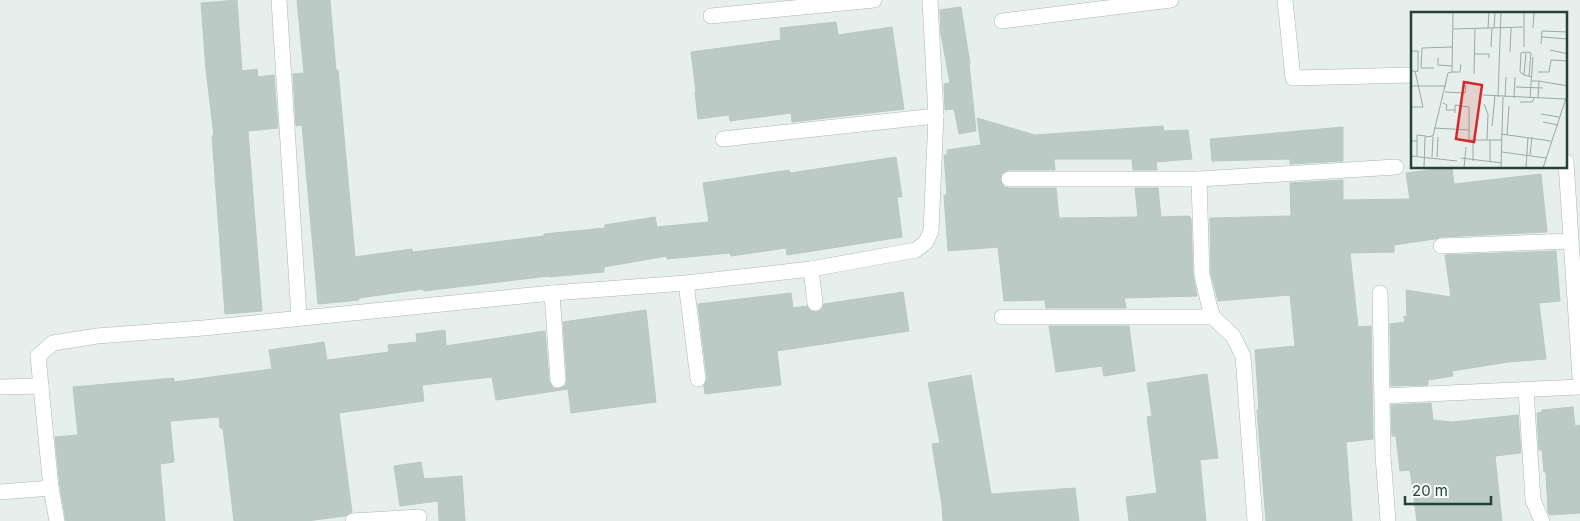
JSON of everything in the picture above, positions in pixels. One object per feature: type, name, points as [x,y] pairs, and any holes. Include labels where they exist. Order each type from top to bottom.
[{"type":"street","points":[[279,0],[299,317]]},
{"type":"street","points":[[711,16],[874,0]]},
{"type":"street","points":[[57,521],[51,488],[38,356],[53,343],[97,336],[203,328],[299,317],[686,283],[811,268],[916,250],[926,242],[931,230],[936,116],[930,0]]},
{"type":"street","points":[[1002,20],[1171,0]]},
{"type":"street","points":[[1285,0],[1293,78],[1411,75]]},
{"type":"street","points":[[723,139],[936,116]]},
{"type":"street","points":[[1009,179],[1199,179],[1396,167]]},
{"type":"street","points":[[1566,169],[1580,377]]},
{"type":"street","points":[[1199,179],[1202,275],[1213,317],[1233,336],[1243,356],[1255,521]]},
{"type":"street","points":[[1441,246],[1570,241]]},
{"type":"street","points":[[811,268],[815,303]]},
{"type":"street","points":[[686,283],[698,379]]},
{"type":"street","points":[[1380,293],[1383,456],[1388,521]]},
{"type":"street","points":[[552,294],[558,380]]},
{"type":"street","points":[[1002,317],[1213,317]]},
{"type":"street","points":[[0,387],[40,386]]},
{"type":"street","points":[[1382,396],[1580,387]]},
{"type":"street","points":[[1526,390],[1533,500],[1542,521]]},
{"type":"street","points":[[0,492],[51,488]]},
{"type":"street","points":[[353,521],[419,517]]},
{"type":"building","points":[[237,0],[242,71],[257,69],[258,77],[274,75],[278,128],[248,131],[262,311],[225,314],[212,136],[214,136],[206,70],[201,3]]},
{"type":"building","points":[[297,0],[330,0],[355,257],[412,249],[413,252],[544,236],[544,234],[605,228],[605,225],[655,217],[657,227],[709,222],[703,183],[789,170],[790,173],[896,157],[902,197],[897,197],[902,237],[787,255],[786,248],[731,256],[730,253],[667,259],[667,256],[604,267],[604,272],[549,276],[424,291],[423,289],[359,298],[359,300],[318,304],[302,125],[296,126],[293,74],[304,73]]},
{"type":"building","points":[[961,7],[970,64],[976,131],[959,134],[954,109],[945,110],[944,84],[950,83],[941,34],[940,10]]},
{"type":"building","points":[[836,22],[838,35],[892,27],[904,109],[792,122],[791,113],[730,121],[729,115],[698,119],[691,52],[781,40],[780,28]]},
{"type":"building","points":[[977,118],[1035,135],[1163,126],[1164,131],[1188,130],[1192,159],[1156,162],[1157,170],[1133,170],[1132,159],[1054,159],[1055,170],[1009,170],[1001,174],[1000,179],[1004,187],[1009,188],[1056,188],[1059,218],[1138,217],[1135,188],[1158,188],[1161,217],[1189,216],[1191,218],[1193,275],[1197,296],[1124,298],[1126,308],[1046,308],[1045,300],[1004,301],[998,247],[948,251],[944,195],[947,195],[944,155],[947,155],[947,150],[981,145]]},
{"type":"building","points":[[1343,127],[1343,161],[1290,164],[1290,159],[1212,161],[1210,139]]},
{"type":"building","points":[[1452,169],[1454,184],[1541,174],[1547,232],[1441,237],[1394,245],[1394,252],[1350,253],[1358,327],[1371,326],[1373,439],[1346,442],[1352,521],[1266,521],[1257,410],[1259,410],[1255,350],[1295,346],[1290,295],[1218,301],[1211,274],[1210,218],[1291,216],[1290,183],[1343,180],[1343,200],[1410,199],[1406,173]]},
{"type":"building","points":[[1556,251],[1560,301],[1539,303],[1546,359],[1508,362],[1452,371],[1453,376],[1428,380],[1428,385],[1391,386],[1390,324],[1405,322],[1404,316],[1407,317],[1406,290],[1451,297],[1445,255]]},
{"type":"building","points":[[903,292],[909,331],[777,351],[781,385],[705,394],[704,386],[707,378],[698,304],[791,293],[793,308],[807,306],[811,311],[816,312],[821,310],[824,304]]},
{"type":"building","points":[[646,310],[656,402],[571,413],[568,389],[496,400],[492,377],[422,385],[424,401],[339,413],[352,512],[345,516],[307,521],[234,521],[223,428],[220,428],[219,417],[170,421],[174,462],[160,464],[165,521],[66,521],[60,487],[55,437],[78,435],[73,387],[174,378],[174,382],[272,369],[269,350],[324,342],[327,360],[389,352],[388,345],[417,342],[416,334],[445,330],[446,346],[545,331],[549,381],[553,388],[559,389],[566,385],[567,380],[563,322]]},
{"type":"building","points":[[1049,326],[1129,326],[1135,371],[1104,376],[1102,366],[1056,372]]},
{"type":"building","points":[[1207,374],[1218,458],[1200,460],[1206,521],[1129,521],[1126,497],[1157,493],[1147,417],[1152,416],[1147,383]]},
{"type":"building","points":[[971,375],[991,494],[1075,488],[1079,521],[943,521],[932,444],[940,443],[928,383]]},
{"type":"building","points":[[1431,403],[1433,420],[1452,422],[1518,415],[1521,453],[1495,456],[1502,521],[1417,521],[1410,470],[1400,471],[1396,436],[1392,436],[1391,405]]},
{"type":"building","points":[[1573,407],[1575,426],[1580,425],[1580,513],[1550,515],[1548,512],[1546,472],[1544,472],[1542,450],[1539,450],[1537,413],[1542,412],[1542,410]]},
{"type":"building","points":[[421,462],[424,479],[462,476],[465,521],[439,521],[438,501],[400,506],[394,466]]}]
